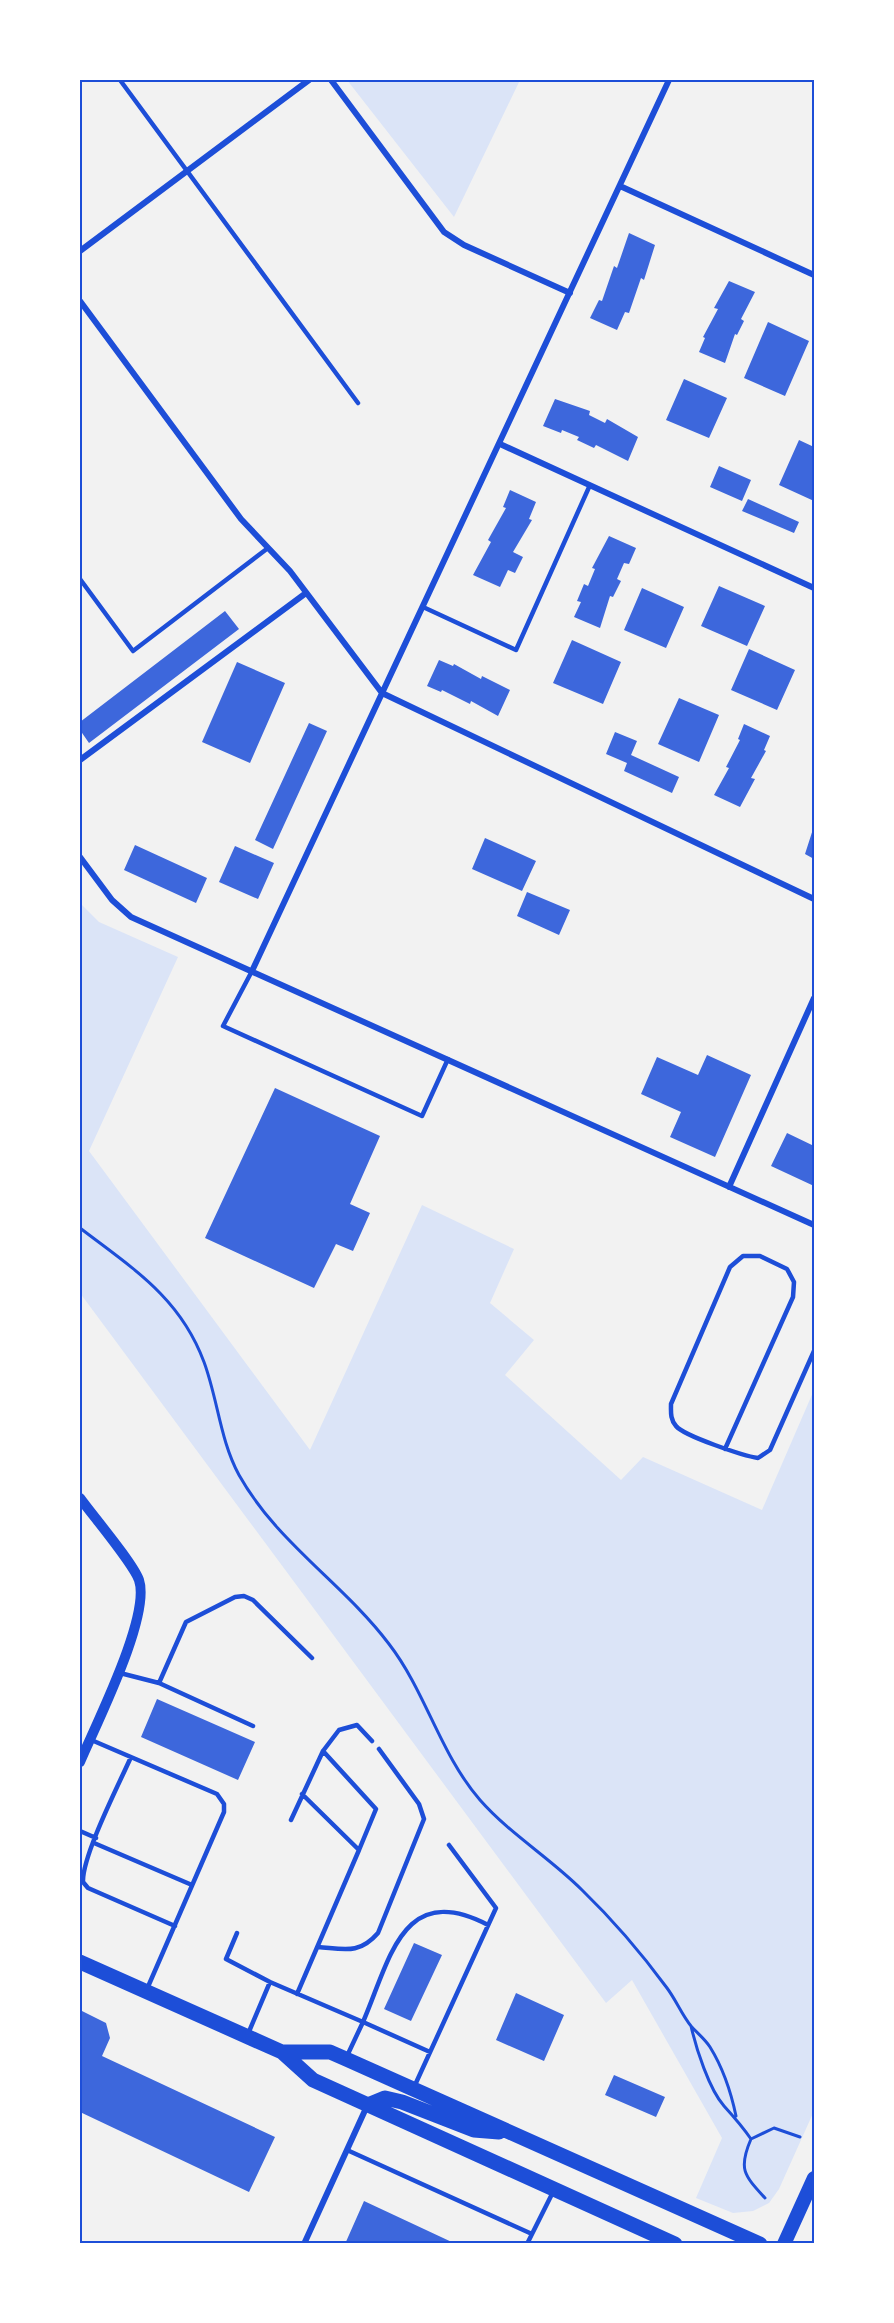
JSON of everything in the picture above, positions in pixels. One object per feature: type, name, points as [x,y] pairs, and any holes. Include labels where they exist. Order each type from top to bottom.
[{"type":"highway","points":[[80,1962],[282,2052],[313,2080],[675,2244]]},
{"type":"highway","points":[[282,2052],[330,2052],[760,2244]]},
{"type":"highway","points":[[368,2105],[385,2098],[402,2102],[474,2130],[508,2132]]},
{"type":"main road","points":[[784,2244],[814,2178]]},
{"type":"street","points":[[80,251],[309,80]]},
{"type":"street","points":[[331,80],[444,232],[464,245],[570,293]]},
{"type":"street","points":[[252,970],[669,80]]},
{"type":"street","points":[[620,186],[814,275]]},
{"type":"street","points":[[80,301],[241,519],[290,572],[382,693],[814,898]]},
{"type":"street","points":[[500,444],[814,588]]},
{"type":"street","points":[[80,760],[306,593]]},
{"type":"street","points":[[80,857],[112,900],[131,917],[814,1225]]},
{"type":"street","points":[[729,1186],[814,998]]},
{"type":"street","points":[[80,1498],[139,1578],[143,1597],[136,1626],[80,1762]]},
{"type":"street","points":[[304,2244],[368,2105]]},
{"type":"lane","points":[[120,80],[358,403]]},
{"type":"lane","points":[[423,607],[516,650],[590,485]]},
{"type":"lane","points":[[80,579],[133,651],[268,548]]},
{"type":"lane","points":[[252,970],[224,1026],[422,1116],[448,1059]]},
{"type":"lane","points":[[725,1449],[793,1297],[794,1282],[787,1269],[760,1256],[743,1256],[730,1267],[671,1404],[671,1418],[677,1428],[725,1449],[742,1456],[758,1458],[770,1450],[814,1351]]},
{"type":"lane","points":[[159,1683],[186,1622],[235,1597],[244,1596],[253,1600],[312,1658]]},
{"type":"lane","points":[[117,1672],[159,1683],[253,1726]]},
{"type":"lane","points":[[291,1820],[323,1751],[339,1730],[357,1725],[372,1741]]},
{"type":"lane","points":[[89,1739],[217,1794],[224,1804],[224,1812],[146,1991]]},
{"type":"lane","points":[[318,1947],[348,1950],[367,1946],[378,1933],[424,1819],[419,1804],[379,1749]]},
{"type":"lane","points":[[297,1994],[376,1809],[323,1751]]},
{"type":"lane","points":[[131,1757],[82,1874],[83,1882],[88,1888],[175,1926]]},
{"type":"lane","points":[[302,1794],[359,1850]]},
{"type":"lane","points":[[80,1831],[95,1841],[192,1885]]},
{"type":"lane","points":[[413,2089],[496,1908],[449,1845]]},
{"type":"lane","points":[[346,2059],[399,1938],[409,1925],[425,1914],[444,1910],[460,1912],[488,1925]]},
{"type":"lane","points":[[237,1933],[226,1959],[270,1982],[430,2052]]},
{"type":"lane","points":[[247,2036],[270,1982]]},
{"type":"lane","points":[[347,2150],[532,2234]]},
{"type":"lane","points":[[527,2244],[554,2190]]},
{"type":"path","points":[[80,1228],[153,1284],[184,1324],[204,1362],[230,1456],[240,1476],[271,1520],[354,1603],[392,1647],[422,1697],[465,1781],[502,1822],[584,1891],[654,1971],[691,2026],[710,2046],[726,2080],[736,2116]]},
{"type":"path","points":[[691,2026],[698,2055],[718,2096],[736,2116],[751,2139]]},
{"type":"path","points":[[765,2198],[749,2181],[742,2168],[742,2158],[751,2139],[774,2128],[801,2137]]},
{"type":"shaded area","points":[[347,80],[520,80],[454,217]]},
{"type":"shaded area","points":[[80,903],[99,922],[178,957],[89,1151],[310,1450],[422,1205],[514,1249],[490,1303],[534,1340],[505,1375],[621,1480],[643,1457],[762,1510],[814,1390],[814,2111],[779,2189],[769,2203],[753,2211],[733,2213],[696,2198],[722,2138],[632,1980],[606,2003],[80,1293]]},
{"type":"building","points":[[629,233],[655,245],[644,280],[641,278],[629,313],[625,312],[617,330],[590,318],[599,300],[602,301]]},
{"type":"building","points":[[729,281],[755,292],[741,319],[744,321],[737,335],[735,334],[725,363],[699,352],[705,338],[703,337],[718,309],[714,308]]},
{"type":"building","points":[[768,322],[809,341],[785,396],[744,378]]},
{"type":"building","points":[[684,379],[727,398],[709,438],[666,420]]},
{"type":"building","points":[[555,399],[590,411],[589,415],[605,423],[607,419],[638,437],[628,461],[596,445],[594,448],[577,440],[579,437],[562,430],[561,433],[543,426]]},
{"type":"building","points":[[799,440],[814,447],[814,501],[779,485]]},
{"type":"building","points":[[719,466],[751,480],[742,501],[710,487]]},
{"type":"building","points":[[510,490],[536,502],[529,519],[532,520],[513,552],[523,557],[515,573],[508,570],[500,587],[473,575],[491,542],[488,540],[506,508],[503,507]]},
{"type":"building","points":[[748,499],[799,522],[794,533],[742,511]]},
{"type":"building","points":[[609,536],[636,548],[629,564],[624,563],[617,579],[621,581],[613,597],[610,596],[600,628],[574,617],[581,602],[577,601],[584,584],[588,586],[595,569],[592,568]]},
{"type":"building","points":[[719,586],[765,606],[747,646],[701,626]]},
{"type":"building","points":[[642,588],[684,607],[666,648],[624,630]]},
{"type":"building","points":[[225,611],[239,629],[89,743],[80,730],[80,722]]},
{"type":"building","points":[[572,640],[621,662],[603,704],[553,683]]},
{"type":"building","points":[[749,649],[795,670],[777,710],[731,690]]},
{"type":"building","points":[[439,660],[453,666],[454,664],[481,679],[482,676],[510,690],[498,716],[471,701],[470,704],[442,690],[441,692],[427,686]]},
{"type":"building","points":[[237,662],[285,683],[250,763],[202,742]]},
{"type":"building","points":[[679,698],[719,715],[699,762],[658,744]]},
{"type":"building","points":[[309,723],[327,731],[273,849],[255,840]]},
{"type":"building","points":[[744,724],[770,736],[764,750],[766,751],[751,778],[755,779],[740,807],[714,795],[729,768],[726,767],[740,740],[738,739]]},
{"type":"building","points":[[615,732],[637,741],[631,755],[679,777],[672,793],[624,771],[627,763],[606,754]]},
{"type":"building","points":[[814,826],[814,859],[805,854]]},
{"type":"building","points":[[485,838],[536,861],[522,891],[472,869]]},
{"type":"building","points":[[135,845],[207,878],[196,903],[124,870]]},
{"type":"building","points":[[235,846],[274,863],[258,899],[219,882]]},
{"type":"building","points":[[527,892],[570,910],[559,935],[517,916]]},
{"type":"building","points":[[707,1055],[751,1075],[715,1157],[670,1137],[681,1112],[641,1094],[657,1057],[698,1075]]},
{"type":"building","points":[[275,1088],[380,1136],[350,1204],[370,1213],[353,1251],[336,1244],[314,1288],[205,1238]]},
{"type":"building","points":[[787,1133],[814,1146],[814,1186],[771,1166]]},
{"type":"building","points":[[157,1699],[255,1742],[238,1780],[141,1737]]},
{"type":"building","points":[[414,1943],[442,1955],[411,2021],[384,2009]]},
{"type":"building","points":[[516,1993],[564,2015],[544,2061],[496,2040]]},
{"type":"building","points":[[80,2010],[106,2023],[110,2038],[102,2056],[275,2137],[249,2192],[80,2112]]},
{"type":"building","points":[[614,2075],[665,2097],[656,2117],[605,2095]]},
{"type":"building","points":[[364,2201],[456,2244],[345,2244]]}]
